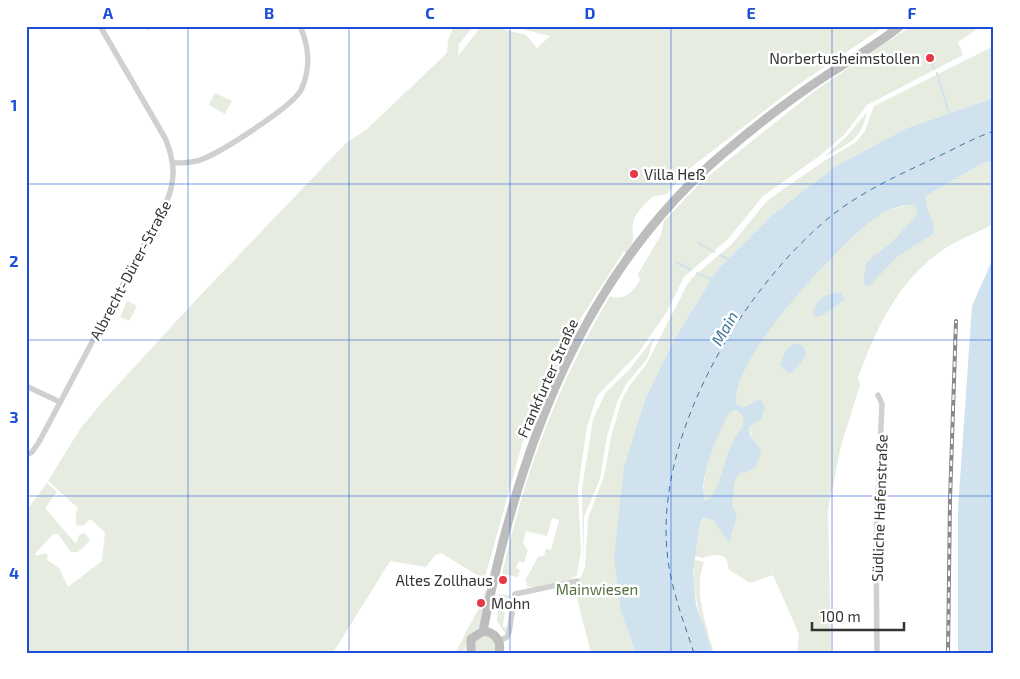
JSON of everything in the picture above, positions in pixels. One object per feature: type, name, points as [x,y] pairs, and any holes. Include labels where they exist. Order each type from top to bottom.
[{"type":"main road","name":"Frankfurter Straße","points":[[487,632],[491,615],[489,606],[517,490],[546,408],[581,332],[625,260],[682,191],[726,151],[800,93],[861,54],[900,26]]},
{"type":"main road","points":[[471,653],[471,639],[487,632],[502,639],[499,653]]},
{"type":"street","name":"Albrecht-Dürer-Straße","points":[[26,455],[32,452],[39,442],[166,203],[172,188],[174,163],[165,138],[100,26]]},
{"type":"street","points":[[174,163],[193,162],[209,156],[286,106],[300,92],[305,78],[308,59],[307,47],[300,26]]},
{"type":"street","points":[[26,386],[60,402]]},
{"type":"street","name":"Südliche Hafenstraße","points":[[877,653],[876,543],[882,404],[878,395]]},
{"type":"street","points":[[502,639],[509,632],[515,594],[577,581]]},
{"type":"green space","points":[[454,26],[474,26],[459,44],[458,56],[480,28],[489,26],[526,35],[537,48],[550,36],[509,26],[885,26],[799,84],[683,174],[667,194],[652,197],[638,212],[633,223],[632,243],[626,253],[624,251],[577,324],[523,441],[485,577],[477,575],[441,553],[435,555],[426,567],[390,561],[333,653],[26,653],[26,511],[47,483],[57,492],[45,508],[76,544],[79,535],[85,533],[90,541],[78,552],[71,552],[58,534],[53,534],[35,554],[37,556],[44,553],[48,555],[47,560],[59,568],[68,587],[102,561],[105,532],[90,519],[84,525],[76,526],[76,512],[78,508],[48,481],[80,429],[104,400],[194,302],[346,143],[366,130],[447,53],[448,40]]},
{"type":"green space","points":[[911,26],[982,26],[958,42],[963,55],[867,105],[844,135],[818,157],[763,196],[728,239],[684,277],[666,313],[639,352],[597,396],[587,427],[578,488],[581,551],[577,575],[552,584],[537,587],[527,586],[526,579],[538,557],[544,556],[546,549],[551,550],[559,520],[552,518],[547,536],[526,531],[523,543],[528,550],[524,563],[519,561],[516,568],[520,570],[518,577],[502,574],[532,465],[574,362],[610,296],[620,298],[632,291],[638,284],[640,280],[638,274],[661,235],[664,221],[701,182],[816,90]]},
{"type":"green space","name":"Mainwiesen","points":[[994,46],[994,98],[907,128],[836,166],[772,215],[717,270],[675,338],[645,399],[624,467],[621,612],[636,653],[591,653],[573,583],[581,577],[585,567],[588,518],[604,476],[611,437],[622,399],[630,385],[646,365],[687,285],[693,277],[731,245],[768,200],[824,161],[856,142],[865,131],[874,106]]},
{"type":"green space","points":[[215,93],[232,101],[225,114],[209,105]]},
{"type":"green space","points":[[867,112],[857,136],[823,158],[848,135]]},
{"type":"green space","points":[[994,160],[994,223],[943,249],[923,266],[898,294],[888,310],[865,360],[858,378],[860,385],[841,446],[828,510],[831,653],[797,653],[799,634],[773,575],[750,583],[728,569],[726,559],[720,555],[703,558],[695,556],[700,523],[727,498],[752,438],[744,410],[734,403],[740,381],[750,358],[780,312],[817,271],[872,219],[887,210],[916,204],[926,212],[926,196],[981,164]]},
{"type":"green space","points":[[127,301],[137,306],[129,321],[120,317]]},
{"type":"green space","points":[[655,336],[647,359],[626,384],[617,403],[607,436],[600,479],[584,517],[583,565],[582,489],[593,419],[606,392],[630,369]]},
{"type":"green space","points":[[730,409],[744,413],[744,428],[718,496],[707,504],[703,496],[707,465],[716,437]]},
{"type":"green space","points":[[694,561],[704,562],[701,573],[700,596],[704,619],[714,653],[701,620],[694,585]]},
{"type":"green space","points":[[485,591],[487,591],[479,627],[469,635],[464,653],[455,653],[482,602]]},
{"type":"green space","points":[[499,594],[509,595],[511,598],[506,599],[503,627],[507,628],[505,633],[497,621]]},
{"type":"green space","points":[[486,634],[497,643],[495,653],[474,653],[473,640]]},
{"type":"water","name":"Main","points":[[994,98],[994,160],[981,164],[926,196],[927,208],[934,233],[897,257],[871,284],[865,286],[864,277],[867,262],[893,241],[918,214],[915,205],[911,205],[891,209],[879,215],[840,249],[816,274],[769,331],[751,358],[739,383],[736,404],[743,408],[757,400],[762,401],[765,408],[761,419],[749,427],[750,435],[761,450],[759,460],[752,469],[739,473],[734,483],[732,506],[737,516],[729,543],[714,520],[704,518],[700,523],[693,572],[696,605],[713,653],[636,653],[621,612],[614,558],[624,467],[645,399],[675,338],[717,270],[772,215],[836,166],[907,128]],"holes":[[[735,410],[743,417],[743,427],[731,446],[716,489],[711,497],[705,501],[703,492],[704,481],[710,456],[730,412]]]},
{"type":"water","points":[[994,256],[994,653],[958,653],[958,509],[972,306]]},
{"type":"water","points":[[841,292],[845,299],[823,315],[815,317],[813,313],[822,297]]},
{"type":"water","points":[[798,343],[804,347],[806,356],[794,371],[789,373],[780,365],[788,348]]},
{"type":"waterway","points":[[931,62],[934,68]]},
{"type":"waterway","points":[[937,73],[949,113]]},
{"type":"waterway","points":[[699,243],[714,252]]},
{"type":"waterway","points":[[720,255],[728,259]]},
{"type":"waterway","points":[[676,262],[691,270]]},
{"type":"waterway","points":[[697,273],[711,279]]},
{"type":"ferry route","points":[[694,653],[671,577],[667,551],[667,506],[675,459],[691,412],[712,367],[737,323],[766,283],[798,247],[831,216],[856,198],[883,183],[994,131]]},
{"type":"railway","points":[[948,653],[950,500],[956,321]]},
{"type":"place","name":"Norbertusheimstollen","points":[[930,58]]},
{"type":"place","name":"Villa Heß","points":[[634,174]]},
{"type":"place","name":"Altes Zollhaus","points":[[503,580]]},
{"type":"place","name":"Mohn","points":[[481,603]]}]
